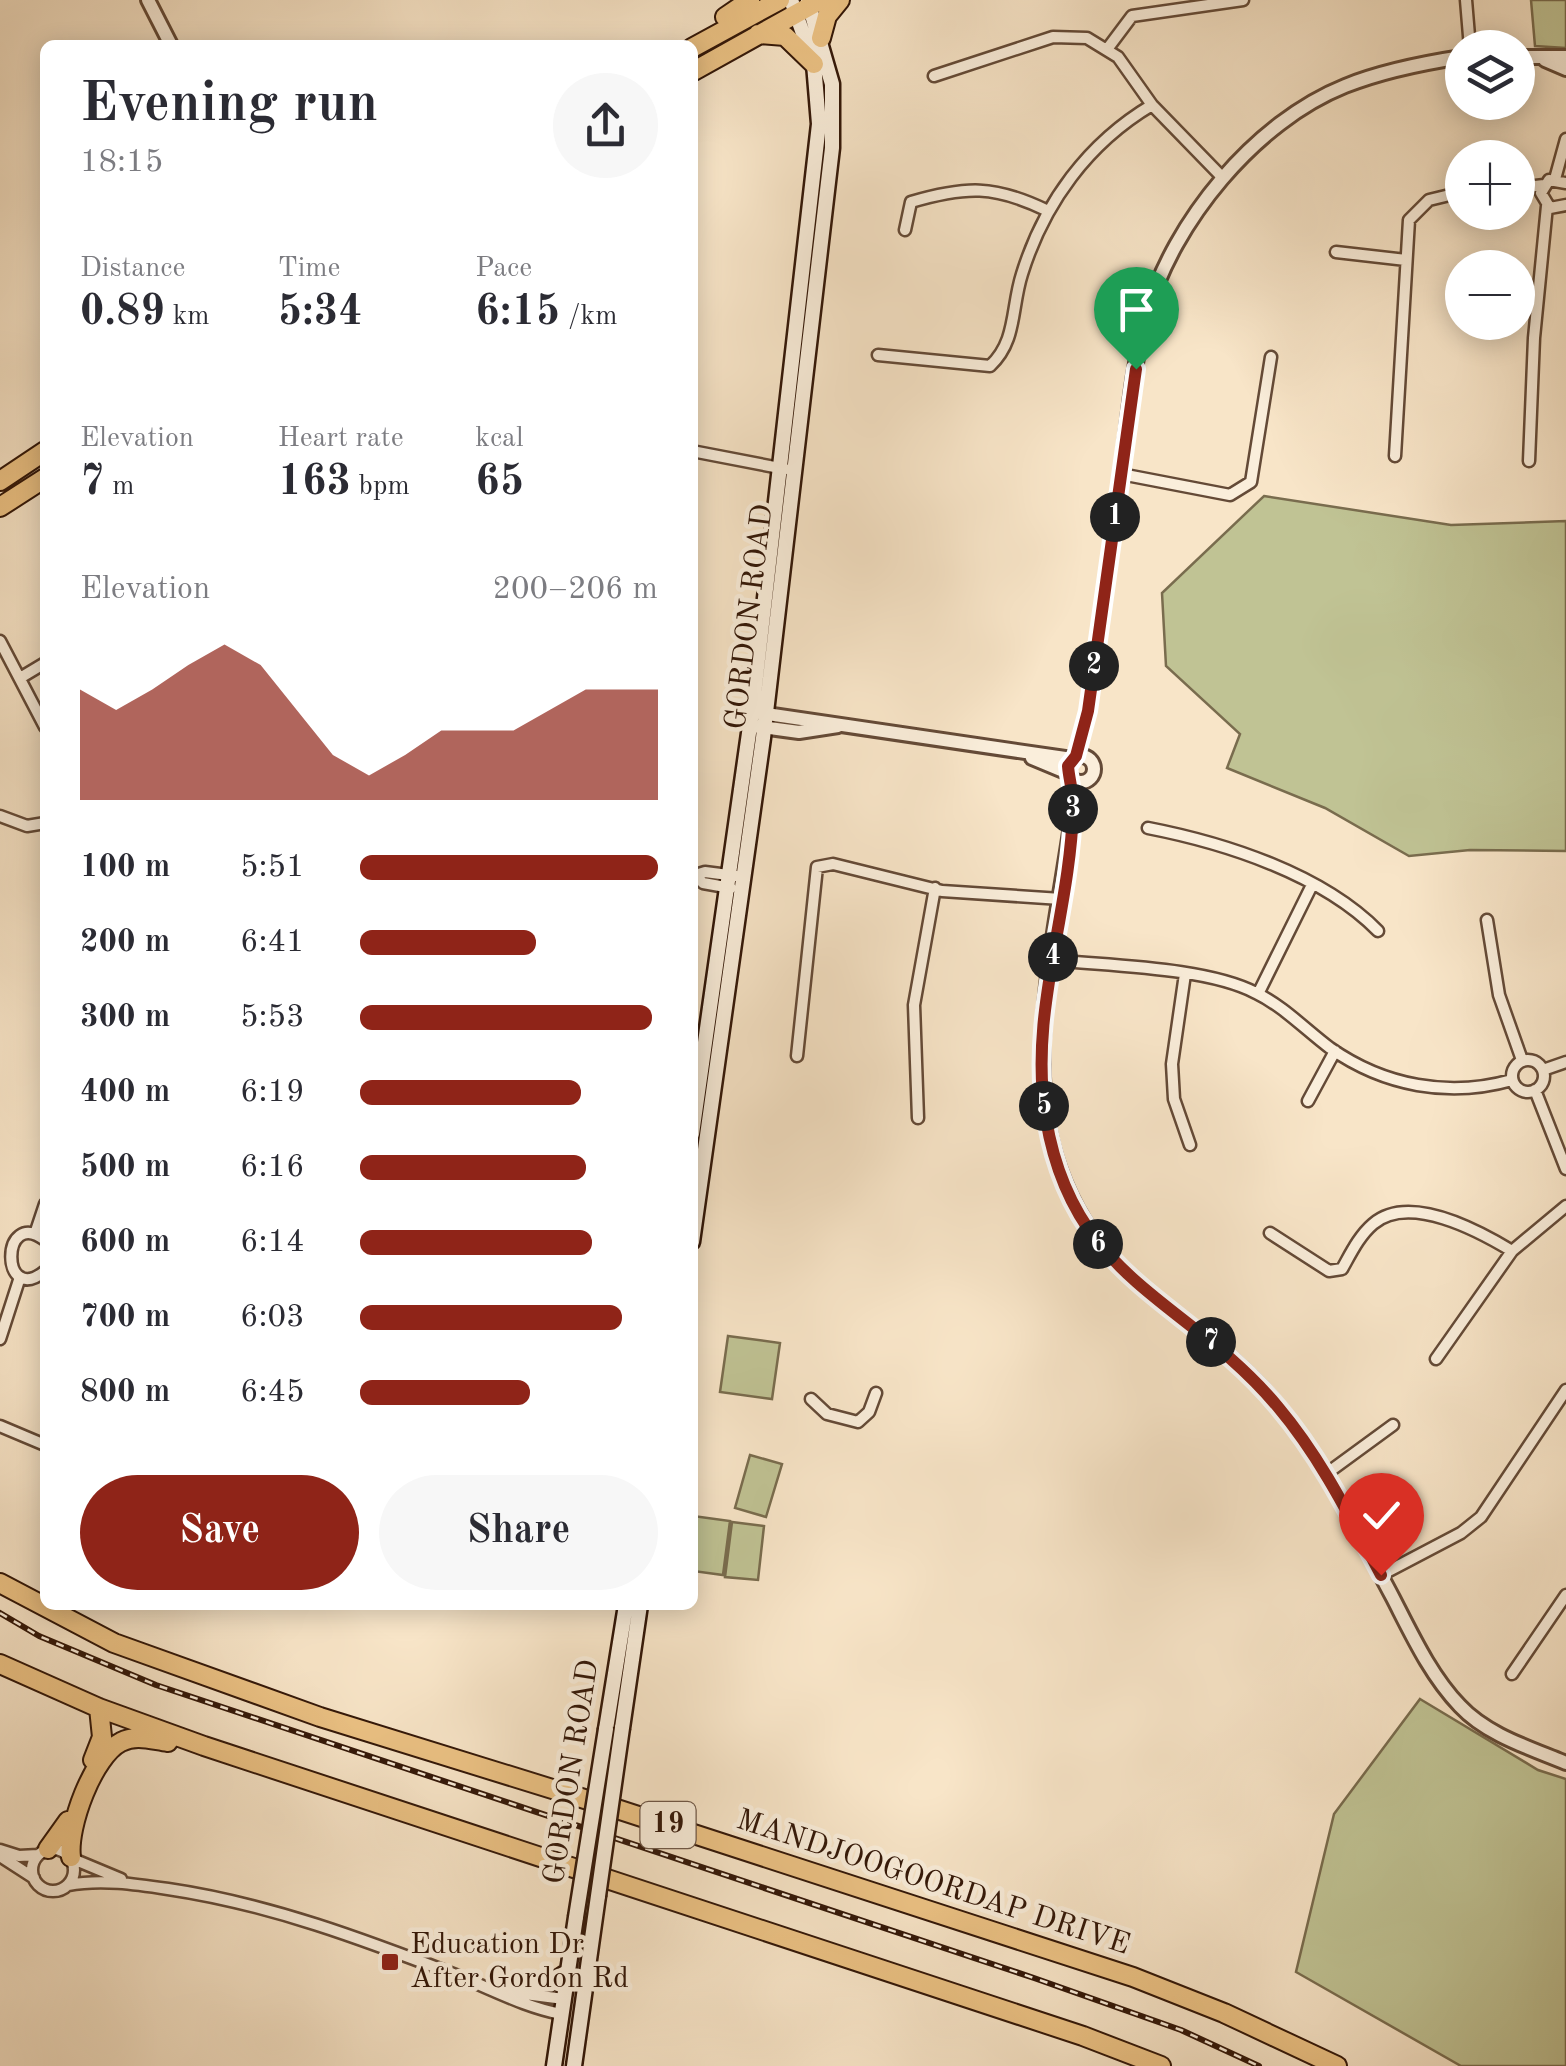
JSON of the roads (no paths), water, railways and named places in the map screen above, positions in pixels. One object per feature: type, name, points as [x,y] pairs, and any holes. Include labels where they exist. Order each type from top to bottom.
[{"type":"highway","points":[[685,40],[750,0]]},
{"type":"highway","points":[[822,38],[828,16],[840,0]]},
{"type":"highway","points":[[698,68],[801,3]]},
{"type":"highway","points":[[698,46],[801,3]]},
{"type":"highway","points":[[755,34],[785,36],[814,64]]},
{"type":"highway","points":[[0,481],[40,455]]},
{"type":"highway","points":[[2,507],[40,481]]},
{"type":"highway","name":"MANDJOOGOORDAP DRIVE","points":[[0,1583],[40,1604]]},
{"type":"highway","name":"MANDJOOGOORDAP DRIVE","points":[[51,1610],[114,1643],[320,1717],[1133,1977],[1224,2013],[1338,2066]]},
{"type":"highway","name":"19","points":[[0,1664],[99,1708],[204,1746],[1083,2036],[1161,2066]]},
{"type":"highway","points":[[43,1852],[66,1824],[102,1738],[99,1708]]},
{"type":"highway","points":[[71,1858],[73,1824],[107,1751],[134,1738],[204,1746]]},
{"type":"main road","name":"GORDON ROAD","points":[[698,1193],[833,96],[822,38],[801,3]]},
{"type":"main road","name":"GORDON ROAD","points":[[801,3],[814,64],[819,200]]},
{"type":"main road","name":"GORDON ROAD","points":[[698,1100],[736,882]]},
{"type":"main road","name":"GORDON ROAD","points":[[574,2066],[594,1920],[626,1610]]},
{"type":"main road","name":"GORDON ROAD","points":[[554,2066],[576,1917],[639,1610]]},
{"type":"main road","points":[[510,1992],[548,1984],[568,1971]]},
{"type":"street","points":[[148,0],[168,40]]},
{"type":"street","points":[[1108,48],[1132,16],[1244,0]]},
{"type":"street","points":[[1466,0],[1468,30]]},
{"type":"street","points":[[934,76],[1053,37],[1087,38],[1118,57],[1152,106],[1222,177]]},
{"type":"street","points":[[1535,57],[1566,57]]},
{"type":"street","points":[[1538,57],[1566,69]]},
{"type":"street","points":[[1445,61],[1343,87],[1264,138],[1222,177],[1171,254],[1148,312],[1088,711],[1075,765],[1073,811],[1042,1038],[1042,1082],[1049,1136],[1075,1208],[1090,1233],[1122,1271],[1256,1384],[1326,1474],[1435,1673],[1460,1706],[1486,1727],[1566,1763]]},
{"type":"street","points":[[878,355],[990,366],[1006,352],[1021,275],[1046,210],[1085,159],[1127,120],[1152,106]]},
{"type":"street","points":[[1562,181],[1566,139]]},
{"type":"street","points":[[1529,461],[1534,338],[1543,246],[1552,200],[1566,170]]},
{"type":"street","points":[[905,230],[911,202],[978,187],[1019,197],[1046,210]]},
{"type":"street","points":[[1395,456],[1409,220],[1429,200],[1445,196]]},
{"type":"street","points":[[1336,252],[1406,260]]},
{"type":"street","points":[[1122,474],[1230,495],[1250,482],[1270,356]]},
{"type":"street","points":[[698,453],[789,469]]},
{"type":"street","points":[[0,641],[40,718]]},
{"type":"street","points":[[20,678],[40,665]]},
{"type":"street","points":[[759,720],[840,726],[1016,750],[1075,765],[1094,772],[1073,811]]},
{"type":"street","points":[[1075,765],[1078,782],[1089,779]]},
{"type":"street","points":[[0,816],[27,826],[40,823]]},
{"type":"street","points":[[1148,828],[1210,840],[1266,862],[1357,910],[1378,931]]},
{"type":"street","points":[[797,1056],[818,867],[833,864],[935,888],[1061,899]]},
{"type":"street","points":[[698,880],[703,884],[736,882]]},
{"type":"street","points":[[1258,994],[1311,886]]},
{"type":"street","points":[[918,1118],[914,1005],[935,888]]},
{"type":"street","points":[[1487,920],[1499,996],[1522,1060]]},
{"type":"street","points":[[1053,960],[1184,974],[1258,994],[1335,1051],[1379,1075],[1426,1089],[1472,1089],[1512,1080]]},
{"type":"street","points":[[1184,974],[1172,1064],[1174,1099],[1190,1145]]},
{"type":"street","points":[[1308,1101],[1335,1051]]},
{"type":"street","points":[[1522,1060],[1536,1061],[1543,1070],[1543,1082],[1535,1090],[1521,1091],[1512,1080],[1514,1067],[1522,1060]]},
{"type":"street","points":[[1543,1070],[1566,1062]]},
{"type":"street","points":[[1535,1090],[1566,1170]]},
{"type":"street","points":[[1436,1358],[1512,1250],[1566,1206]]},
{"type":"street","points":[[1270,1233],[1329,1271],[1342,1269],[1376,1221],[1396,1213],[1456,1221],[1512,1250]]},
{"type":"street","points":[[40,1237],[18,1235],[4,1246],[7,1265],[20,1278],[30,1279],[40,1274]]},
{"type":"street","points":[[0,1339],[20,1278]]},
{"type":"street","points":[[1381,1575],[1461,1533],[1481,1517],[1566,1390]]},
{"type":"street","points":[[812,1400],[828,1414],[858,1422],[869,1412],[876,1393]]},
{"type":"street","points":[[1326,1474],[1393,1424]]},
{"type":"street","points":[[0,1426],[40,1442]]},
{"type":"street","points":[[1512,1674],[1566,1594]]},
{"type":"street","points":[[0,1853],[19,1856],[60,1849],[99,1873],[277,1911],[356,1936],[492,1989],[520,2006],[562,2006]]},
{"type":"street","points":[[34,1878],[32,1866],[43,1852]]},
{"type":"street","points":[[0,1853],[47,1890],[68,1885],[139,1884]]},
{"type":"street","points":[[68,1885],[74,1872],[71,1858]]},
{"type":"street","points":[[492,1989],[562,2006]]},
{"type":"railway","points":[[0,1613],[39,1636],[156,1685],[1034,1978],[1181,2030],[1259,2066]]},
{"type":"place","name":"Education Dr After Gordon Rd","points":[[390,1962]]}]
